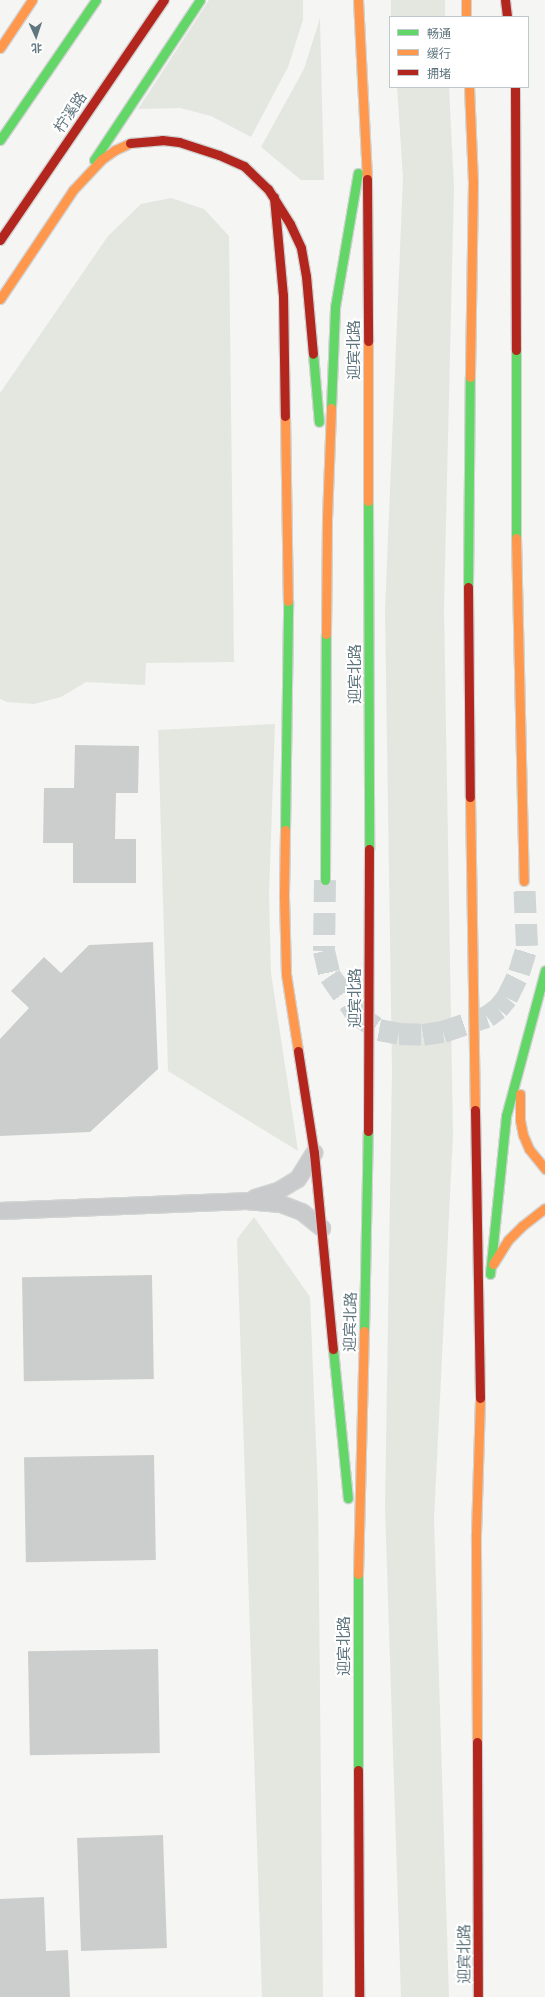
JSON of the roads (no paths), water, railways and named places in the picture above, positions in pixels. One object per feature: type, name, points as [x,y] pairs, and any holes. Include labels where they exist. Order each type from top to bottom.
[{"type":"main road","points":[[0,48],[32,0]]},
{"type":"main road","points":[[0,140],[96,0]]},
{"type":"main road","name":"柠溪路","points":[[0,240],[164,0]]},
{"type":"main road","points":[[0,299],[200,0]]},
{"type":"main road","name":"迎宾北路","points":[[358,0],[368,203],[370,1098],[358,1593],[359,1997]]},
{"type":"main road","points":[[466,0],[466,16]]},
{"type":"main road","points":[[505,0],[506,16]]},
{"type":"main road","name":"迎宾北路","points":[[469,88],[472,182],[467,632],[480,1381],[476,1534],[478,1997]]},
{"type":"main road","points":[[514,88],[516,579],[524,882]]},
{"type":"main road","points":[[325,880],[327,519],[335,307],[365,133]]},
{"type":"main road","points":[[73,190],[102,159],[115,150],[130,143],[162,140],[193,146],[232,160],[253,174],[274,197],[290,224],[300,248],[306,276],[327,519]]},
{"type":"main road","points":[[274,197],[282,295],[288,604],[284,897],[286,974],[314,1153],[358,1593]]},
{"type":"main road","points":[[490,1284],[506,1116],[545,970]]},
{"type":"main road","points":[[522,1058],[520,1120],[529,1149],[536,1161],[545,1169]]},
{"type":"main road","points":[[491,1268],[508,1240],[522,1226],[545,1208]]},
{"type":"main road","points":[[480,1381],[488,1298]]},
{"type":"lane","points":[[246,1201],[278,1191],[298,1179],[314,1153]]},
{"type":"lane","points":[[0,1210],[246,1201],[281,1204],[302,1212],[322,1228]]},
{"type":"tunnel","points":[[325,880],[324,951],[330,976],[357,1015],[379,1030],[399,1034],[423,1035],[443,1032],[487,1017],[498,1009],[507,998],[519,973],[527,946],[524,881]]}]
